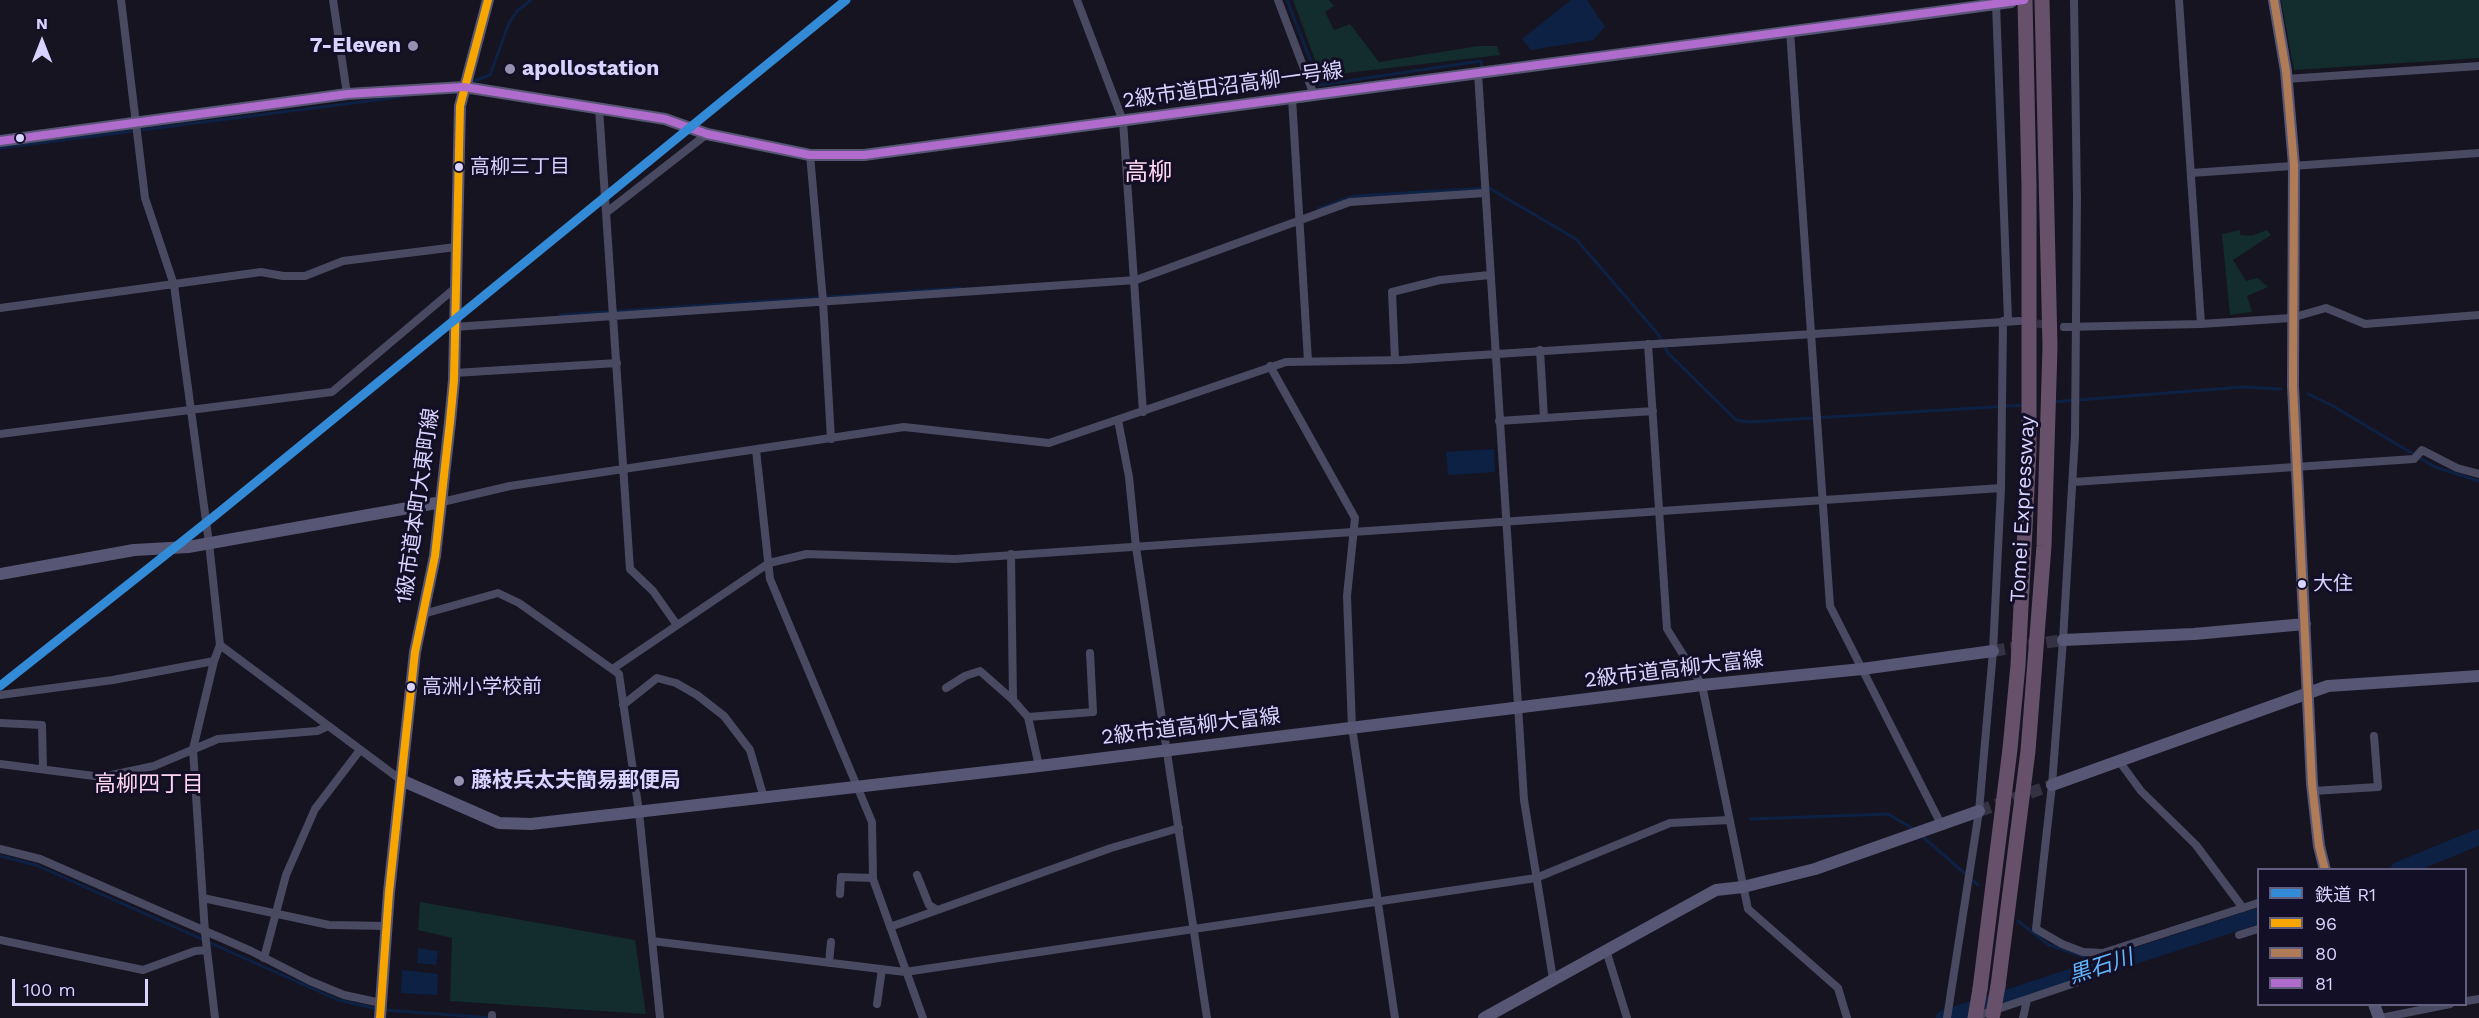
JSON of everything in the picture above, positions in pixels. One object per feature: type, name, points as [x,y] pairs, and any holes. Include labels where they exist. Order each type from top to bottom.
[{"type":"highway","name":"Tomei Expressway","points":[[1992,1018],[2028,751],[2044,546],[2050,335],[2042,0]]},
{"type":"highway","name":"Tomei Expressway","points":[[1973,1018],[1980,989],[2010,749],[2018,665],[2029,450],[2029,209],[2018,1]]},
{"type":"street","points":[[121,0],[145,198],[174,285],[209,543],[220,645],[193,749],[212,1018]]},
{"type":"street","points":[[333,0],[347,94]]},
{"type":"street","name":"1級市道本町大東町線","points":[[380,1018],[386,926],[414,652],[423,614],[442,502],[454,373],[457,147],[464,87],[488,0]]},
{"type":"street","points":[[1077,0],[1123,121],[1136,280],[1143,412]]},
{"type":"street","points":[[1278,0],[1314,95]]},
{"type":"street","points":[[2074,0],[2077,329],[2073,482],[2052,785],[2036,929],[2062,944],[2083,952],[2103,952],[2257,904]]},
{"type":"street","points":[[2179,0],[2201,324]]},
{"type":"street","points":[[2274,0],[2286,79],[2294,165],[2296,232],[2291,318],[2313,791],[2319,846],[2324,868]]},
{"type":"street","name":"2級市道田沼高柳一号線","points":[[0,141],[347,94],[464,87],[665,119],[707,134],[810,154],[864,155],[2018,1]]},
{"type":"street","points":[[1947,1018],[1979,811],[1993,651],[2001,488],[2005,321],[1996,4]]},
{"type":"street","points":[[1790,31],[1830,606],[1941,824]]},
{"type":"street","points":[[2286,79],[2479,66]]},
{"type":"street","points":[[1478,73],[1524,800],[1553,979]]},
{"type":"street","points":[[1292,98],[1308,361]]},
{"type":"street","points":[[599,108],[630,569],[653,591],[677,625]]},
{"type":"street","points":[[607,212],[707,134]]},
{"type":"street","points":[[2191,173],[2479,153]]},
{"type":"street","points":[[810,154],[823,301],[831,439]]},
{"type":"street","points":[[454,327],[1136,280],[1350,202],[1485,193]]},
{"type":"street","points":[[0,308],[261,272],[283,276],[305,276],[343,261],[456,247]]},
{"type":"street","points":[[1395,360],[1392,292],[1440,280],[1490,275]]},
{"type":"street","points":[[0,434],[191,408],[332,392],[454,289]]},
{"type":"street","points":[[2064,327],[2077,329],[2291,318],[2326,308],[2365,324],[2479,315]]},
{"type":"street","points":[[0,574],[134,550],[209,543],[442,502],[510,486],[904,427],[1049,443],[1270,366],[1308,361],[1395,360],[2019,321]]},
{"type":"street","points":[[1648,344],[1661,510],[1667,629],[1702,686],[1748,909],[1838,988],[1847,1018]]},
{"type":"street","points":[[1540,350],[1544,418]]},
{"type":"street","points":[[454,373],[617,363]]},
{"type":"street","points":[[1270,366],[1355,518],[1347,596],[1352,727],[1395,1018]]},
{"type":"street","points":[[1499,421],[1653,411]]},
{"type":"street","points":[[1118,420],[1129,477],[1136,547],[1207,1018]]},
{"type":"street","points":[[756,450],[770,579],[872,822],[873,878],[904,972],[923,1018]]},
{"type":"street","points":[[2073,482],[2414,459],[2422,450],[2457,468],[2479,474]]},
{"type":"street","points":[[614,668],[769,563],[807,554],[955,559],[2001,488]]},
{"type":"street","points":[[1011,554],[1013,700]]},
{"type":"street","points":[[423,614],[498,593],[519,603],[614,668],[619,674],[639,812],[660,1018]]},
{"type":"street","points":[[2063,640],[2194,634],[2305,624]]},
{"type":"street","points":[[220,645],[401,780]]},
{"type":"street","name":"2級市道高柳大富線","points":[[401,780],[499,823],[531,824],[1862,669],[1993,651]]},
{"type":"street","points":[[1028,717],[1093,712],[1090,653]]},
{"type":"street","points":[[0,696],[113,680],[214,661]]},
{"type":"street","points":[[946,688],[980,671],[1013,700],[1028,717],[1039,766]]},
{"type":"street","points":[[2052,785],[2308,691],[2328,686],[2479,676]]},
{"type":"street","points":[[623,705],[657,678],[676,683],[697,695],[724,716],[750,750],[764,798]]},
{"type":"street","points":[[0,723],[42,725],[43,769]]},
{"type":"street","points":[[0,764],[102,777],[154,766],[218,739],[317,731],[328,726]]},
{"type":"street","points":[[2313,791],[2378,787],[2374,736]]},
{"type":"street","points":[[264,958],[286,875],[315,809],[360,750]]},
{"type":"street","points":[[2119,760],[2141,791],[2196,845],[2243,908]]},
{"type":"street","points":[[1484,1018],[1716,890],[1743,887],[1815,869],[1979,811]]},
{"type":"street","points":[[652,941],[904,972],[1536,878],[1670,823],[1729,820]]},
{"type":"street","points":[[890,927],[1111,848],[1179,828]]},
{"type":"street","points":[[0,849],[40,859],[264,958],[310,981],[344,994],[381,1003]]},
{"type":"street","points":[[917,875],[929,905],[937,910]]},
{"type":"street","points":[[840,894],[841,878],[873,878]]},
{"type":"street","points":[[203,898],[329,925],[386,926]]},
{"type":"street","points":[[2238,935],[2257,930]]},
{"type":"street","points":[[0,940],[143,970],[195,951],[207,950]]},
{"type":"street","points":[[829,963],[831,942]]},
{"type":"street","points":[[1606,950],[1627,1018]]},
{"type":"street","points":[[877,1004],[882,969]]},
{"type":"street","points":[[1973,1018],[2075,983]]},
{"type":"street","points":[[2023,1018],[2027,1000]]},
{"type":"street","points":[[2380,1018],[2445,1006]]},
{"type":"green space","points":[[1293,0],[1329,0],[1334,6],[1325,12],[1334,30],[1350,24],[1379,62],[1478,46],[1497,46],[1500,55],[1321,76]]},
{"type":"green space","points":[[2281,0],[2479,0],[2479,58],[2294,70]]},
{"type":"green space","points":[[2240,230],[2240,235],[2251,236],[2267,230],[2271,235],[2233,260],[2246,281],[2258,278],[2268,287],[2247,296],[2252,312],[2230,315],[2222,234]]},
{"type":"green space","points":[[420,902],[635,940],[646,1014],[450,1001],[452,938],[418,930]]},
{"type":"water","points":[[1571,0],[1587,0],[1605,27],[1593,40],[1531,50],[1522,39]]},
{"type":"water","points":[[1494,449],[1495,472],[1448,475],[1446,452]]},
{"type":"water","points":[[418,948],[438,951],[436,965],[417,963]]},
{"type":"water","points":[[402,970],[438,974],[437,995],[401,993]]},
{"type":"waterway","points":[[471,82],[490,75],[509,23],[517,11],[531,0]]},
{"type":"waterway","points":[[1287,0],[1320,85],[1481,61],[1482,69]]},
{"type":"waterway","points":[[0,148],[400,97]]},
{"type":"waterway","points":[[1318,209],[1354,196],[1489,188],[1576,239],[1658,334],[1668,353],[1736,420],[1749,422],[2025,405]]},
{"type":"waterway","points":[[560,315],[961,288]]},
{"type":"waterway","points":[[2053,402],[2242,387],[2281,389]]},
{"type":"waterway","points":[[2308,394],[2333,406],[2435,467],[2479,481]]},
{"type":"waterway","points":[[1751,819],[1888,814],[1915,830]]},
{"type":"waterway","points":[[1922,836],[1978,885]]},
{"type":"waterway","name":"黒石川","points":[[2403,868],[2479,837]]},
{"type":"waterway","points":[[0,856],[36,865],[338,1000],[378,1009]]},
{"type":"waterway","name":"黒石川","points":[[1944,1018],[2257,916]]},
{"type":"waterway","points":[[2018,921],[2049,945],[2106,964]]},
{"type":"waterway","points":[[385,1010],[492,1018]]},
{"type":"tunnel","points":[[2025,322],[2064,327]]},
{"type":"tunnel","points":[[1993,651],[2063,640]]},
{"type":"tunnel","points":[[1979,811],[2052,785]]},
{"type":"rail line","name":"R1","points":[[0,686],[217,514],[846,0]]},
{"type":"transit line","name":"96","points":[[380,1018],[389,892],[415,652],[435,556],[454,380],[460,106],[488,0]]},
{"type":"transit line","name":"81","points":[[0,141],[347,94],[464,87],[665,119],[707,134],[810,155],[864,155],[2024,0]]},
{"type":"transit line","name":"80","points":[[2274,0],[2286,71],[2294,165],[2293,386],[2312,784],[2319,846],[2324,868]]},
{"type":"place","name":"7-Eleven","points":[[413,46]]},
{"type":"place","name":"apollostation","points":[[510,69]]},
{"type":"place","name":"高柳三丁目","points":[[459,167]]},
{"type":"place","name":"大住","points":[[2302,584]]},
{"type":"place","name":"高洲小学校前","points":[[411,687]]},
{"type":"place","name":"藤枝兵太夫簡易郵便局","points":[[459,781]]},
{"type":"district","name":"高柳","points":[[1148,173]]},
{"type":"district","name":"高柳四丁目","points":[[149,785]]}]
